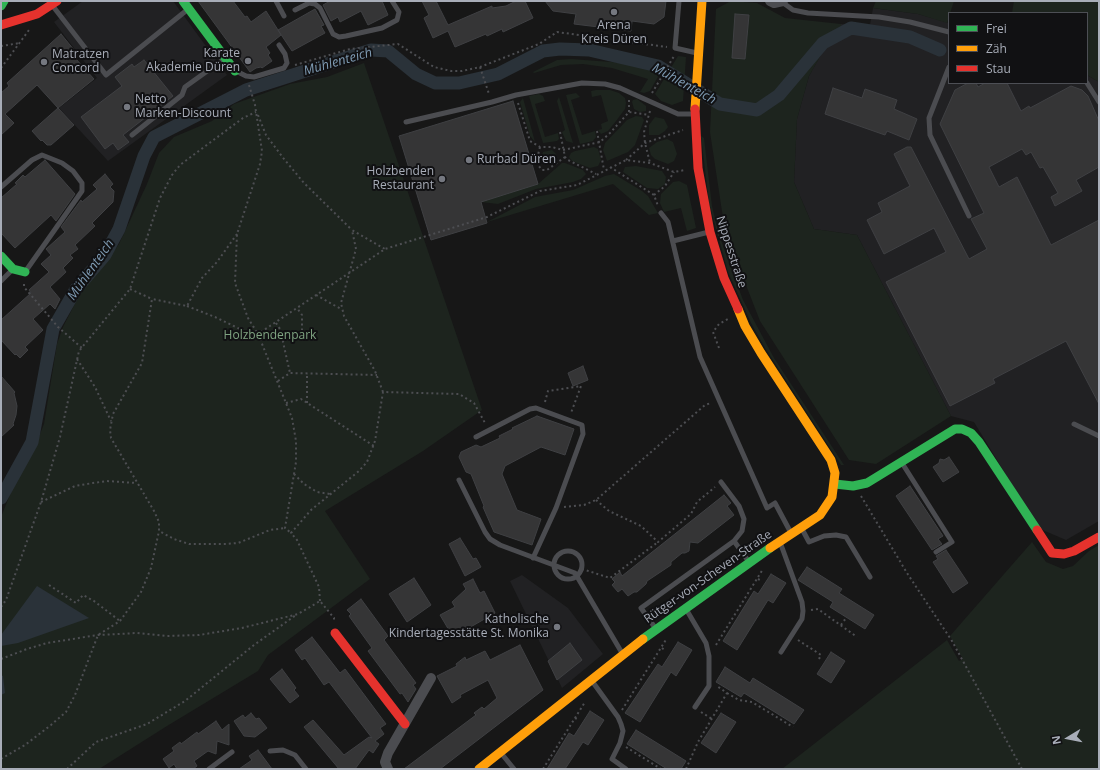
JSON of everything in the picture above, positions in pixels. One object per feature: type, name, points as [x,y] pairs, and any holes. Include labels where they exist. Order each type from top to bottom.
[{"type":"street","points":[[1,6],[4,1]]},
{"type":"street","points":[[183,1],[235,71]]},
{"type":"street","name":"Nippesstraße","points":[[702,1],[694,114],[698,168],[710,232],[724,278],[739,312],[761,353],[825,449],[835,473],[836,484]]},
{"type":"street","points":[[770,1],[783,1]]},
{"type":"street","points":[[1,25],[28,17],[54,3]]},
{"type":"street","points":[[1,256],[13,269],[25,272]]},
{"type":"street","points":[[836,484],[867,484],[955,430],[962,429],[971,433],[979,442],[1046,547],[1052,553],[1064,554],[1074,551],[1099,537]]},
{"type":"street","name":"Rütger-von-Scheven-Straße","points":[[479,769],[501,753],[623,654],[753,560],[824,511],[832,497],[836,484]]},
{"type":"street","points":[[335,633],[405,724]]},
{"type":"street","points":[[388,769],[385,762],[388,752],[431,678]]},
{"type":"lane","points":[[276,1],[284,16]]},
{"type":"lane","points":[[295,10],[309,3],[315,4],[320,8],[333,34],[339,37],[382,28],[397,20],[399,12],[392,1]]},
{"type":"lane","points":[[679,1],[675,48],[698,53]]},
{"type":"lane","points":[[783,1],[793,10],[808,13],[879,17],[910,22],[948,32]]},
{"type":"lane","points":[[54,3],[106,75],[189,9]]},
{"type":"lane","points":[[235,71],[246,76],[254,77],[284,68],[287,63],[285,54],[279,45]]},
{"type":"lane","points":[[132,135],[182,95],[185,87],[225,58]]},
{"type":"lane","points":[[948,70],[929,118],[929,131],[969,216]]},
{"type":"lane","points":[[406,122],[516,95],[582,83],[594,83],[620,88],[678,114],[694,114]]},
{"type":"lane","points":[[1088,84],[1099,102]]},
{"type":"lane","points":[[1,187],[32,160],[42,155],[62,163],[73,171],[82,183],[82,191],[25,272]]},
{"type":"lane","points":[[661,213],[668,222],[700,357],[767,508],[775,503],[792,534]]},
{"type":"lane","points":[[673,241],[710,232]]},
{"type":"lane","points":[[1,281],[13,269]]},
{"type":"lane","points":[[476,437],[524,411],[536,408],[582,425],[583,434],[556,508],[533,558]]},
{"type":"lane","points":[[1074,424],[1099,436]]},
{"type":"lane","points":[[902,463],[952,542],[936,552]]},
{"type":"lane","points":[[459,480],[484,532],[490,539],[533,558],[575,573],[578,576],[623,654]]},
{"type":"lane","points":[[658,628],[641,608],[734,541],[742,531],[744,519],[739,506],[721,482]]},
{"type":"lane","points":[[801,528],[809,542],[824,536],[836,535],[846,537],[870,577]]},
{"type":"lane","points":[[734,541],[753,560]]},
{"type":"lane","points":[[780,541],[800,596],[803,611],[802,619],[781,652]]},
{"type":"lane","points":[[568,551],[578,556],[581,560],[582,569],[578,576],[573,579],[562,579],[557,575],[553,565],[558,554],[568,551]]},
{"type":"lane","points":[[686,608],[706,643],[709,656],[710,680],[696,707]]},
{"type":"lane","points":[[591,680],[618,716],[622,731],[620,744],[612,759],[626,769]]},
{"type":"lane","points":[[270,751],[283,750],[295,755],[306,769]]},
{"type":"lane","points":[[209,769],[232,752]]},
{"type":"lane","points":[[501,753],[514,769]]},
{"type":"path","points":[[1,68],[29,31],[28,17]]},
{"type":"path","points":[[284,68],[350,49],[394,44],[403,45],[430,65],[442,70],[462,71],[480,67],[539,44],[557,32],[675,48]]},
{"type":"path","points":[[1,46],[21,43]]},
{"type":"path","points":[[650,162],[644,132],[649,115],[652,92],[674,57]]},
{"type":"path","points":[[480,67],[486,86]]},
{"type":"path","points":[[248,82],[253,97],[262,151],[260,164],[237,234],[235,283],[248,318],[258,334],[292,418],[296,441],[294,474],[286,528]]},
{"type":"path","points":[[516,95],[530,141],[540,147],[552,147],[563,150],[600,142],[629,112],[649,115]]},
{"type":"path","points":[[256,112],[266,135],[304,183],[352,230],[385,249]]},
{"type":"path","points":[[1,607],[6,600],[41,502],[60,438],[77,359],[82,348],[130,289],[160,198],[172,175],[180,165],[243,118],[256,112]]},
{"type":"path","points":[[596,131],[600,142],[604,170]]},
{"type":"path","points":[[560,132],[565,157],[596,174]]},
{"type":"path","points":[[130,289],[152,299],[187,306],[216,317],[242,330],[258,334],[385,249],[486,217],[532,194],[577,185],[626,160],[645,143],[669,134]]},
{"type":"path","points":[[540,147],[538,165],[542,170],[547,170],[565,157]]},
{"type":"path","points":[[626,160],[650,162],[674,172],[698,168]]},
{"type":"path","points":[[610,168],[654,195],[661,213]]},
{"type":"path","points":[[654,195],[665,186],[674,172]]},
{"type":"path","points":[[291,533],[311,510],[359,471],[366,462],[374,446],[383,392],[377,375],[344,316],[341,303],[356,249],[352,230]]},
{"type":"path","points":[[187,306],[202,278],[217,262],[237,234]]},
{"type":"path","points":[[25,272],[24,287],[58,327],[82,348]]},
{"type":"path","points":[[316,295],[342,309]]},
{"type":"path","points":[[1,759],[52,725],[66,712],[75,695],[98,635],[120,621],[141,592],[151,568],[159,531],[159,522],[113,442],[110,430],[113,414],[142,363],[152,299]]},
{"type":"path","points":[[284,335],[295,335],[302,332],[302,315],[297,308]]},
{"type":"path","points":[[719,348],[713,332],[719,324],[739,312]]},
{"type":"path","points":[[276,323],[284,335],[283,342],[290,373]]},
{"type":"path","points":[[77,359],[96,387],[111,422]]},
{"type":"path","points":[[278,381],[290,373],[377,375]]},
{"type":"path","points":[[307,374],[307,403]]},
{"type":"path","points":[[542,410],[548,391],[581,386],[569,419]]},
{"type":"path","points":[[383,392],[459,394],[474,403],[488,430]]},
{"type":"path","points":[[286,403],[301,399],[374,446]]},
{"type":"path","points":[[556,508],[584,505],[596,500],[705,406],[719,399]]},
{"type":"path","points":[[294,474],[304,484],[317,492],[330,494]]},
{"type":"path","points":[[41,502],[75,486],[107,481],[137,483]]},
{"type":"path","points":[[582,569],[610,578],[658,542],[691,514],[697,502],[721,482]]},
{"type":"path","points":[[857,485],[864,503],[907,573],[952,641],[1022,769]]},
{"type":"path","points":[[596,500],[609,511],[641,526],[658,542]]},
{"type":"path","points":[[159,531],[189,544],[207,545],[238,542],[270,530],[286,528]]},
{"type":"path","points":[[286,528],[297,540],[319,587],[320,601],[334,618],[335,633]]},
{"type":"path","points":[[709,656],[764,568],[753,560]]},
{"type":"path","points":[[758,578],[762,581]]},
{"type":"path","points":[[49,585],[76,603],[83,595],[94,601],[120,621]]},
{"type":"path","points":[[67,769],[96,742],[147,724],[185,701],[254,645],[298,614],[320,601]]},
{"type":"path","points":[[803,611],[818,609],[856,637]]},
{"type":"path","points":[[1,659],[47,643],[98,635],[137,633],[166,636],[199,636],[242,628],[298,614]]},
{"type":"path","points":[[840,626],[846,618]]},
{"type":"path","points":[[618,716],[668,638],[658,628]]},
{"type":"path","points":[[791,636],[821,655],[819,659]]},
{"type":"path","points":[[662,648],[666,651]]},
{"type":"path","points":[[710,680],[739,700],[752,702],[792,727]]},
{"type":"path","points":[[543,769],[585,702],[577,692]]},
{"type":"path","points":[[686,769],[698,742],[727,693]]},
{"type":"path","points":[[696,707],[712,719]]},
{"type":"path","points":[[575,718],[579,720]]},
{"type":"path","points":[[620,744],[661,769]]},
{"type":"shaded area","points":[[83,1],[173,1],[227,75],[108,161],[59,108],[97,78],[54,22]]},
{"type":"shaded area","points":[[873,8],[918,14],[948,23],[948,84],[1088,84],[1088,76],[1099,82],[1099,521],[1066,540],[1038,528],[974,422],[951,416],[857,235],[814,229],[794,182],[797,119],[809,76],[828,42],[841,33],[841,24],[870,25]]},
{"type":"shaded area","name":"Katholische Kindertagesstätte St. Monika","points":[[522,575],[568,608],[603,654],[562,688],[510,581]]},
{"type":"shaded area","points":[[37,586],[89,618],[18,643],[1,646],[1,635]]},
{"type":"shaded area","points":[[1,675],[3,676],[5,693],[1,695]]},
{"type":"green space","points":[[731,1],[757,3],[785,18],[841,24],[841,33],[828,43],[809,76],[797,119],[794,182],[814,229],[857,235],[951,416],[876,464],[849,460],[760,321],[725,231],[710,132],[716,9]]},
{"type":"green space","points":[[876,1],[954,1],[950,12],[948,12],[947,23],[918,14],[873,8]]},
{"type":"green space","points":[[1014,1],[1099,1],[1099,82],[1088,76],[1088,12],[1012,12]]},
{"type":"green space","points":[[678,56],[686,57],[683,101],[672,105],[661,101],[655,94]]},
{"type":"green space","points":[[571,59],[625,63],[649,67],[660,73],[650,91],[644,93],[640,92],[648,79],[612,68],[583,64],[561,65],[534,73],[533,72],[557,60]]},
{"type":"green space","name":"Holzbendenpark","points":[[364,63],[482,410],[423,451],[325,511],[370,579],[268,655],[258,671],[99,769],[1,769],[1,517],[18,475],[36,444],[44,424],[57,344],[63,327],[84,286],[104,265],[119,244],[147,184],[159,153],[174,137],[212,121],[234,104],[290,84],[327,77]]},
{"type":"green space","points":[[610,90],[619,93],[625,98],[626,103],[625,109],[608,131],[601,134],[598,130],[602,129],[601,124],[608,121],[601,95],[592,97],[591,91]]},
{"type":"green space","points":[[576,93],[580,97],[571,100],[582,135],[595,131],[596,137],[593,141],[580,144],[566,95]]},
{"type":"green space","points":[[539,94],[543,96],[545,101],[535,104],[545,137],[558,133],[559,139],[557,141],[543,143],[529,96]]},
{"type":"green space","points":[[559,97],[573,143],[566,141],[562,132],[565,130],[557,101]]},
{"type":"green space","points":[[523,98],[535,142],[530,136],[520,102]]},
{"type":"green space","points":[[637,99],[646,106],[646,111],[640,112],[634,109],[632,102],[633,100]]},
{"type":"green space","points":[[636,116],[642,117],[644,120],[635,145],[628,152],[607,161],[603,150],[605,143],[627,120]]},
{"type":"green space","points":[[655,117],[664,119],[668,127],[659,135],[649,135],[649,125]]},
{"type":"green space","points":[[701,136],[704,138],[712,206],[719,235],[743,300],[774,358],[844,465],[841,465],[765,348],[751,323],[728,272],[709,203]]},
{"type":"green space","points":[[667,139],[673,142],[677,154],[674,161],[668,164],[655,159],[651,155],[649,148],[657,142]]},
{"type":"green space","points":[[594,147],[598,149],[601,160],[598,166],[590,168],[572,161],[569,157],[571,153],[575,151]]},
{"type":"green space","points":[[552,150],[556,154],[549,163],[544,165],[541,159],[543,152]]},
{"type":"green space","points":[[562,163],[583,170],[586,174],[581,179],[573,182],[536,189],[498,204],[481,202],[538,184]]},
{"type":"green space","points":[[636,166],[662,171],[666,177],[665,184],[658,189],[647,188],[623,172],[625,167]]},
{"type":"green space","points":[[614,174],[648,196],[658,213],[649,215],[613,184],[487,222],[535,197],[573,190],[605,176]]},
{"type":"green space","points":[[679,181],[687,185],[696,228],[687,231],[681,208],[664,212],[660,203],[661,194],[673,182]]},
{"type":"green space","points":[[1032,542],[1046,562],[1063,569],[1073,566],[1089,551],[1099,545],[1099,769],[782,769],[947,640],[959,661],[963,659],[950,636]]},
{"type":"building","points":[[198,1],[233,1],[245,17],[247,16],[251,22],[266,11],[281,35],[266,47],[270,53],[268,55],[272,61],[262,68],[256,68],[250,72]]},
{"type":"building","points":[[330,1],[382,1],[388,15],[368,25],[361,11],[340,22],[338,17],[331,21],[323,5]]},
{"type":"building","points":[[422,1],[436,1],[448,25],[492,6],[492,8],[506,6],[516,1],[525,1],[533,18],[503,32],[502,29],[487,36],[486,34],[455,47],[448,31],[433,38],[424,18],[429,15]]},
{"type":"building","name":"Arena Kreis Düren","points":[[545,1],[666,1],[664,17],[654,24],[632,21],[631,31],[574,24],[576,14],[553,11]]},
{"type":"building","points":[[315,9],[324,25],[321,26],[325,33],[292,51],[278,30]]},
{"type":"building","points":[[735,14],[749,15],[745,59],[732,58]]},
{"type":"building","points":[[61,34],[79,56],[76,59],[94,79],[58,108],[37,85],[5,114],[14,123],[1,135],[1,93],[9,86],[7,83]]},
{"type":"building","name":"Netto Marken-Discount","points":[[144,60],[173,96],[123,135],[129,142],[118,150],[113,143],[105,149],[81,117],[122,86],[115,77],[132,64],[134,67]]},
{"type":"building","points":[[966,84],[976,84],[978,87],[983,84],[1008,84],[1021,111],[1029,106],[1030,108],[1071,86],[1082,90],[1088,96],[1099,121],[1099,167],[1076,180],[1082,191],[1055,206],[1051,197],[1058,193],[1043,167],[1040,168],[1031,152],[1026,155],[1022,149],[989,167],[999,187],[1017,177],[1051,245],[1099,220],[1099,404],[1066,341],[993,379],[995,383],[950,406],[886,282],[946,252],[934,228],[884,254],[867,220],[882,212],[878,203],[910,186],[894,154],[907,147],[911,147],[969,259],[987,249],[971,219],[984,213],[940,124],[955,90]]},
{"type":"building","points":[[833,88],[862,98],[865,89],[897,100],[894,109],[917,119],[909,140],[887,131],[885,135],[825,114]]},
{"type":"building","name":"Rurbad Düren","points":[[513,101],[538,184],[481,202],[487,223],[431,240],[399,136]]},
{"type":"building","points":[[58,108],[74,125],[51,145],[47,145],[32,131]]},
{"type":"building","points":[[45,160],[75,194],[56,221],[51,215],[15,248],[1,233],[1,198],[17,184],[15,183],[23,175],[25,177]]},
{"type":"building","points":[[105,174],[113,184],[110,187],[114,191],[113,202],[92,223],[95,226],[75,245],[78,249],[70,255],[73,258],[63,268],[66,272],[50,287],[60,299],[55,309],[50,304],[33,319],[43,330],[25,347],[28,350],[20,358],[16,354],[15,355],[1,340],[1,320],[31,293],[29,290],[49,272],[41,264],[51,255],[46,249],[65,232],[61,227],[81,200],[82,202],[97,189],[93,185]]},
{"type":"building","points":[[583,366],[588,380],[573,386],[568,373]]},
{"type":"building","points":[[1,376],[15,392],[17,406],[14,425],[1,437]]},
{"type":"building","points":[[537,416],[574,429],[565,455],[541,447],[505,466],[502,474],[517,510],[541,519],[532,545],[494,532],[471,474],[466,472],[459,457],[461,452],[476,445],[481,447],[500,438],[499,436],[513,429],[512,428]]},
{"type":"building","points":[[949,457],[959,472],[943,482],[933,467],[939,463],[940,459],[944,460]]},
{"type":"building","points":[[910,486],[943,536],[938,539],[942,544],[932,550],[896,496]]},
{"type":"building","points":[[724,495],[731,503],[727,506],[734,515],[698,543],[690,542],[689,551],[682,553],[671,562],[671,565],[647,581],[646,584],[637,592],[634,592],[628,596],[622,589],[618,592],[612,585],[615,582],[612,579],[620,572],[622,576]]},
{"type":"building","points":[[460,538],[473,559],[476,558],[481,567],[465,576],[449,544]]},
{"type":"building","points":[[946,550],[968,583],[953,593],[933,562],[938,559],[936,556]]},
{"type":"building","points":[[807,567],[842,589],[839,593],[874,615],[865,629],[830,607],[833,602],[798,580]]},
{"type":"building","points":[[771,574],[786,583],[773,603],[768,600],[737,650],[723,641],[754,591],[758,594]]},
{"type":"building","points":[[414,578],[431,605],[407,622],[389,594]]},
{"type":"building","points":[[473,579],[480,593],[484,591],[495,613],[453,637],[440,615],[455,607],[452,602],[466,589],[463,584]]},
{"type":"building","points":[[361,599],[388,636],[384,640],[416,683],[413,685],[416,689],[408,702],[402,693],[400,694],[368,651],[372,648],[349,616],[351,614],[347,610]]},
{"type":"building","points":[[312,637],[340,673],[345,669],[386,724],[380,728],[384,734],[375,741],[379,744],[373,753],[369,750],[355,769],[339,769],[304,727],[313,720],[344,755],[369,737],[372,738],[329,682],[324,685],[305,658],[302,660],[295,650]]},
{"type":"building","points":[[678,642],[692,650],[676,676],[671,672],[640,722],[625,713],[658,664],[662,667]]},
{"type":"building","points":[[570,643],[582,660],[557,680],[548,661]]},
{"type":"building","points":[[520,645],[543,690],[440,769],[404,769],[476,715],[474,713],[482,707],[484,709],[497,698],[488,680],[460,695],[461,697],[452,703],[437,676],[457,666],[456,664],[465,657],[466,660],[485,651],[490,660]]},
{"type":"building","points":[[831,652],[845,661],[831,683],[817,674]]},
{"type":"building","points":[[725,667],[750,683],[753,678],[804,710],[794,724],[744,693],[741,697],[716,682]]},
{"type":"building","points":[[282,669],[296,688],[294,690],[299,696],[290,703],[270,679]]},
{"type":"building","points":[[590,711],[604,720],[588,745],[583,742],[565,769],[547,769],[569,733],[574,736]]},
{"type":"building","points":[[251,713],[256,719],[259,718],[267,728],[255,737],[244,736],[234,721],[243,715],[245,718]]},
{"type":"building","points":[[721,713],[736,722],[716,753],[701,743]]},
{"type":"building","points":[[216,721],[222,730],[229,724],[229,745],[217,741],[216,754],[208,751],[194,761],[197,766],[193,769],[177,769],[174,764],[169,768],[163,759],[174,751],[172,748],[180,742],[181,744],[197,732],[198,734]]},
{"type":"building","points":[[636,730],[686,761],[681,769],[667,769],[627,744]]},
{"type":"building","points":[[258,750],[272,769],[239,769],[252,760],[249,756]]},
{"type":"waterway","name":"Mühlenteich","points":[[1,498],[32,442],[53,329],[76,289],[105,255],[119,229],[144,156],[154,137],[246,90],[371,50],[388,51],[416,74],[435,83],[459,83],[498,74],[543,51],[560,49],[589,50],[658,66],[720,104],[757,110],[779,95],[823,43],[851,28],[910,37],[940,50]]},
{"type":"traffic: fast","points":[[1,6],[4,1]]},
{"type":"traffic: fast","points":[[183,1],[235,71]]},
{"type":"traffic: fast","points":[[1,256],[13,269],[25,272]]},
{"type":"traffic: fast","points":[[835,484],[853,486],[867,483],[955,429],[962,429],[971,433],[979,442],[1037,530]]},
{"type":"traffic: fast","points":[[643,639],[770,548]]},
{"type":"traffic: slow","points":[[695,109],[702,1]]},
{"type":"traffic: slow","points":[[738,309],[745,326],[761,353],[831,460],[835,473],[832,497],[820,515],[770,548]]},
{"type":"traffic: slow","points":[[479,769],[643,639]]},
{"type":"traffic: jam","points":[[1,25],[37,14],[57,1]]},
{"type":"traffic: jam","points":[[695,109],[698,168],[710,232],[724,278],[738,309]]},
{"type":"traffic: jam","points":[[1037,530],[1052,553],[1064,554],[1074,551],[1099,537]]},
{"type":"traffic: jam","points":[[335,633],[405,724]]},
{"type":"place","name":"Arena Kreis Düren","points":[[614,12]]},
{"type":"place","name":"Karate Akademie Düren","points":[[248,61]]},
{"type":"place","name":"Matratzen Concord","points":[[44,62]]},
{"type":"place","name":"Netto Marken-Discount","points":[[127,107]]},
{"type":"place","name":"Rurbad Düren","points":[[469,160]]},
{"type":"place","name":"Holzbenden Restaurant","points":[[442,179]]},
{"type":"place","name":"Katholische Kindertagesstätte St. Monika","points":[[557,627]]}]
